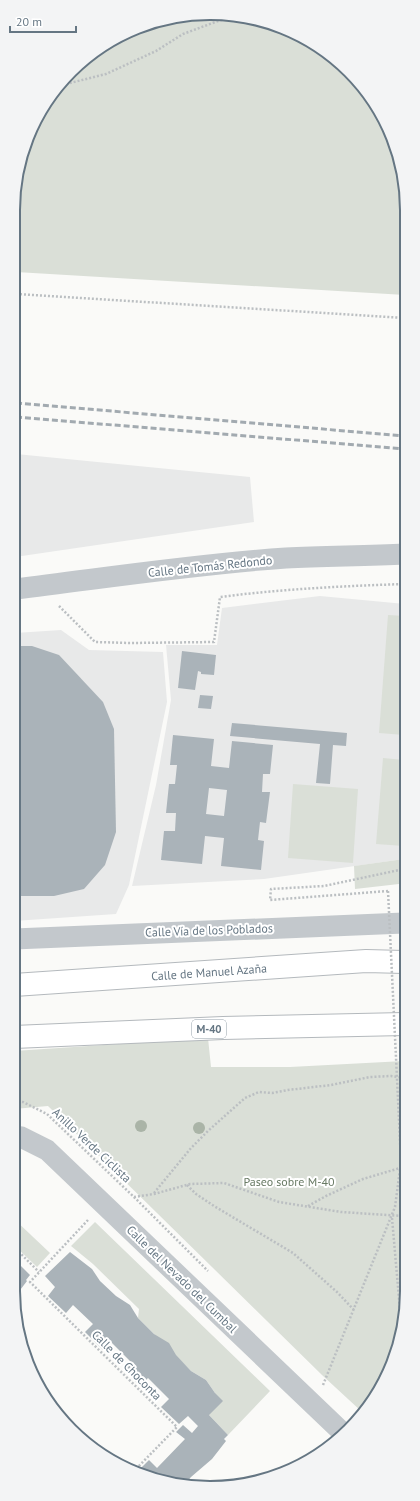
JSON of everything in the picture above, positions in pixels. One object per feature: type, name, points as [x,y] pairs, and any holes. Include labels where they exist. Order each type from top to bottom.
[{"type":"highway","points":[[366,961],[400,957]]},
{"type":"highway","name":"Calle de Manuel Azaña","points":[[20,985],[366,961],[400,962]]},
{"type":"highway","name":"M-40","points":[[20,1037],[223,1028],[400,1024]]},
{"type":"highway","points":[[354,1025],[400,1033]]},
{"type":"street","name":"Calle de Tomás Redondo","points":[[20,588],[204,566],[287,558],[400,554]]},
{"type":"street","name":"Calle Vía de los Poblados","points":[[20,939],[400,923]]},
{"type":"street","name":"Calle del Nevado del Cumbal","points":[[20,1137],[47,1150],[339,1430]]},
{"type":"path","points":[[69,83],[106,74],[156,51],[183,34],[224,20]]},
{"type":"path","points":[[20,294],[400,318]]},
{"type":"path","points":[[51,607],[59,606],[94,642],[214,642],[220,597],[310,587],[400,584]]},
{"type":"path","points":[[400,871],[324,886],[270,889],[270,900],[388,891],[400,1141]]},
{"type":"path","points":[[154,1194],[191,1148],[245,1098],[259,1092],[272,1093],[331,1085],[370,1077],[391,1076],[400,1077]]},
{"type":"path","name":"Anillo Verde Ciclista","points":[[20,1102],[47,1114],[134,1197],[154,1194]]},
{"type":"path","points":[[308,1207],[326,1196],[362,1179],[400,1168],[395,1207],[392,1216],[323,1386]]},
{"type":"path","points":[[154,1194],[187,1184],[224,1183],[279,1202],[342,1212],[400,1216]]},
{"type":"path","points":[[187,1184],[196,1194],[214,1206],[293,1253],[337,1292],[354,1310]]},
{"type":"path","points":[[20,1254],[39,1272],[93,1215]]},
{"type":"path","points":[[392,1216],[400,1305]]},
{"type":"path","name":"Calle de Choconta","points":[[39,1272],[30,1282],[177,1427],[138,1467]]},
{"type":"shaded area","points":[[20,454],[250,477],[254,522],[20,556]]},
{"type":"shaded area","points":[[320,596],[400,604],[400,860],[264,879],[132,886],[156,785],[171,700],[166,645],[217,645],[222,608]]},
{"type":"shaded area","points":[[61,630],[89,650],[163,652],[167,702],[129,885],[116,914],[20,921],[20,633]]},
{"type":"green space","points":[[198,20],[222,20],[259,26],[283,34],[305,45],[326,59],[353,85],[375,115],[386,137],[394,161],[400,198],[400,295],[20,272],[20,198],[26,161],[34,137],[45,115],[59,94],[85,67],[115,45],[137,34],[161,26],[185,22]]},
{"type":"green space","points":[[388,615],[400,616],[400,735],[379,733]]},
{"type":"green space","points":[[383,758],[400,760],[400,846],[376,844]]},
{"type":"green space","points":[[293,784],[358,789],[353,863],[288,858]]},
{"type":"green space","points":[[400,860],[400,890],[399,884],[355,889],[354,866]]},
{"type":"green space","name":"Paseo sobre M-40","points":[[208,1038],[211,1067],[290,1067],[400,1061],[400,1303],[394,1340],[386,1364],[375,1386],[359,1409],[322,1375],[48,1106],[20,1108],[20,1051]]},
{"type":"green space","points":[[95,1222],[270,1391],[228,1435],[209,1415],[215,1393],[206,1380],[191,1371],[138,1318],[139,1309],[93,1264],[71,1246]]},
{"type":"green space","points":[[20,1225],[50,1253],[37,1267],[20,1251]]},
{"type":"building","points":[[20,646],[32,646],[59,655],[103,702],[114,729],[116,832],[105,865],[84,889],[54,896],[20,896]]},
{"type":"building","points":[[182,651],[216,655],[214,675],[201,674],[201,672],[198,671],[195,690],[178,688]]},
{"type":"building","points":[[200,695],[213,696],[211,709],[198,708]]},
{"type":"building","points":[[232,723],[347,733],[346,746],[333,745],[330,784],[316,783],[320,744],[230,736]]},
{"type":"building","points":[[173,735],[214,739],[211,766],[229,768],[232,741],[273,745],[270,774],[263,774],[262,792],[270,792],[266,823],[260,822],[258,840],[264,841],[261,870],[221,866],[224,838],[205,836],[202,864],[161,860],[164,831],[175,831],[176,813],[166,813],[169,784],[175,784],[177,765],[170,765]],"holes":[[[209,788],[227,790],[224,816],[206,814]]]},
{"type":"building","points":[[70,1252],[92,1269],[100,1281],[116,1296],[130,1305],[138,1318],[154,1334],[169,1343],[176,1355],[191,1371],[206,1380],[223,1401],[209,1415],[228,1435],[224,1439],[226,1441],[212,1459],[189,1480],[161,1475],[141,1468],[149,1460],[157,1468],[185,1439],[176,1432],[183,1425],[192,1433],[198,1426],[188,1416],[179,1424],[161,1407],[169,1399],[148,1378],[140,1386],[124,1370],[131,1362],[111,1342],[103,1350],[85,1332],[93,1324],[73,1305],[66,1313],[48,1296],[55,1287],[45,1276]]},
{"type":"building","points":[[20,1265],[30,1275],[26,1280],[27,1281],[20,1290]]},
{"type":"railway","points":[[20,403],[400,436]]},
{"type":"railway","points":[[20,417],[400,449]]}]
